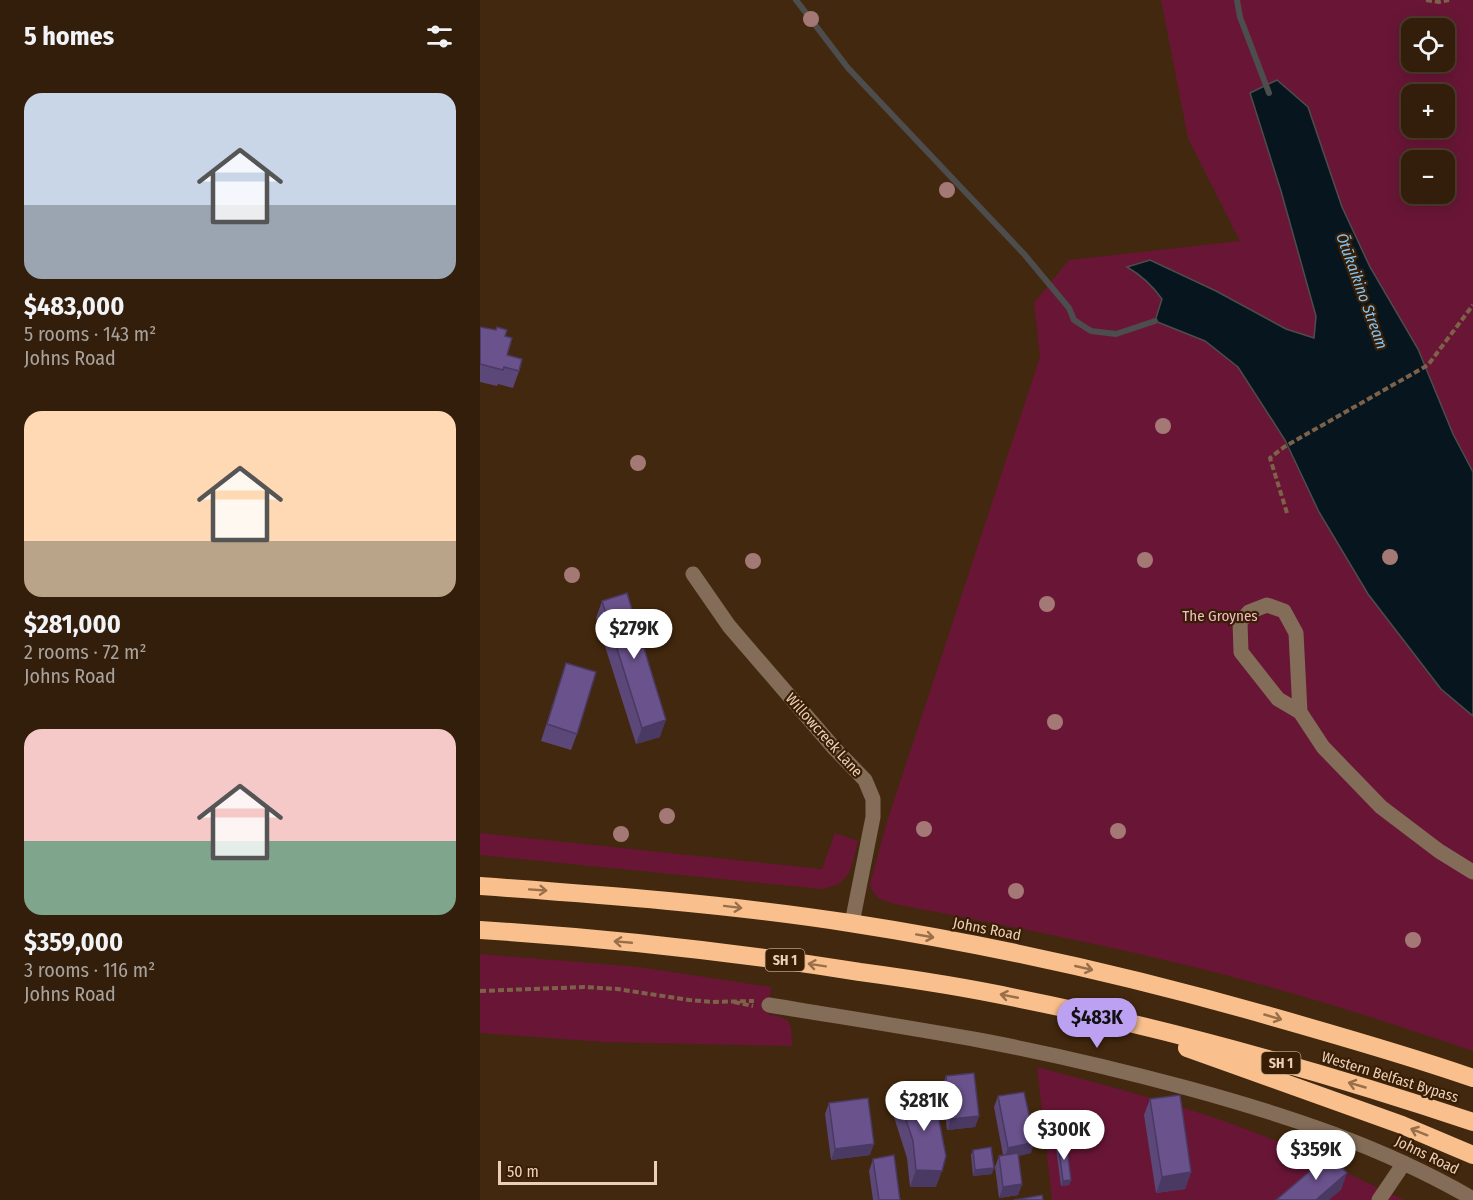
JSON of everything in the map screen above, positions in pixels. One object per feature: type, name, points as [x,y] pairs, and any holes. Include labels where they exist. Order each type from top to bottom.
[{"type":"highway","name":"Johns Road","points":[[480,886],[723,906],[852,923],[1006,951],[1181,991],[1331,1033],[1473,1078]]},
{"type":"highway","name":"SH 1","points":[[480,930],[658,945],[781,960],[1015,997],[1087,1013]]},
{"type":"highway","name":"Western Belfast Bypass","points":[[1087,1013],[1241,1051],[1389,1094],[1473,1122]]},
{"type":"highway","points":[[1087,1013],[1402,1125],[1473,1155]]},
{"type":"street","name":"Willowcreek Lane","points":[[693,574],[729,626],[834,748],[865,780],[873,799],[873,817],[852,923]]},
{"type":"street","points":[[1300,712],[1296,633],[1284,611],[1267,605],[1250,612],[1240,622],[1241,652],[1278,699],[1300,712],[1323,747],[1381,807],[1439,851],[1473,872]]},
{"type":"street","name":"Johns Road","points":[[770,1005],[985,1041],[1158,1081],[1237,1102],[1348,1139],[1404,1163],[1473,1199]]},
{"type":"street","points":[[1379,1200],[1404,1163]]},
{"type":"path","points":[[1426,0],[1439,2],[1449,0]]},
{"type":"path","points":[[1287,513],[1270,458],[1284,447],[1428,365],[1473,305]]},
{"type":"path","points":[[480,991],[584,987],[617,989],[689,1000],[734,1002]]},
{"type":"green space","name":"The Groynes","points":[[1161,0],[1473,0],[1473,1051],[1354,1012],[1191,966],[895,904],[879,898],[870,884],[886,825],[1040,357],[1034,303],[1069,260],[1240,241],[1188,138]]},
{"type":"green space","points":[[480,833],[822,869],[835,833],[858,841],[849,873],[839,883],[822,889],[480,855]]},
{"type":"green space","points":[[480,954],[639,967],[771,987],[768,1014],[789,1022],[792,1046],[604,1042],[480,1033]]},
{"type":"green space","points":[[1037,1067],[1230,1123],[1321,1160],[1404,1200],[1052,1200]]},
{"type":"water","points":[[1277,80],[1308,107],[1342,207],[1370,267],[1418,349],[1453,434],[1473,472],[1473,716],[1441,689],[1368,594],[1319,512],[1285,440],[1238,367],[1205,341],[1155,321],[1162,299],[1146,281],[1127,267],[1150,260],[1216,291],[1286,329],[1314,338],[1316,316],[1281,191],[1250,93]]},
{"type":"building","points":[[480,327],[496,330],[497,327],[507,330],[505,336],[512,338],[507,355],[522,359],[519,371],[504,367],[503,370],[480,364]]},
{"type":"building","points":[[627,593],[666,720],[642,728],[602,601]]},
{"type":"building","points":[[566,663],[596,672],[577,734],[547,724]]},
{"type":"building","points":[[974,1073],[979,1116],[951,1119],[946,1076]]},
{"type":"building","points":[[919,1088],[939,1120],[946,1156],[942,1171],[916,1170],[913,1141],[899,1098]]},
{"type":"building","points":[[1024,1092],[1035,1142],[1008,1148],[998,1096]]},
{"type":"building","points":[[1180,1095],[1191,1172],[1162,1177],[1150,1099]]},
{"type":"building","points":[[868,1098],[874,1144],[835,1149],[829,1103]]},
{"type":"building","points":[[1066,1141],[1071,1180],[1063,1181],[1058,1142]]},
{"type":"building","points":[[991,1147],[994,1168],[975,1170],[973,1150]]},
{"type":"building","points":[[1018,1153],[1022,1184],[1003,1187],[999,1156]]},
{"type":"building","points":[[1330,1154],[1347,1173],[1316,1200],[1276,1200]]},
{"type":"building","points":[[894,1155],[900,1200],[879,1200],[873,1159]]},
{"type":"building","points":[[1042,1195],[1043,1200],[1014,1200]]},
{"type":"waterway","points":[[796,0],[848,68],[1024,254],[1069,308],[1074,320],[1091,331],[1116,334],[1155,321]]},
{"type":"waterway","name":"Ōtūkaikino Stream","points":[[1237,0],[1240,17],[1269,93]]}]
